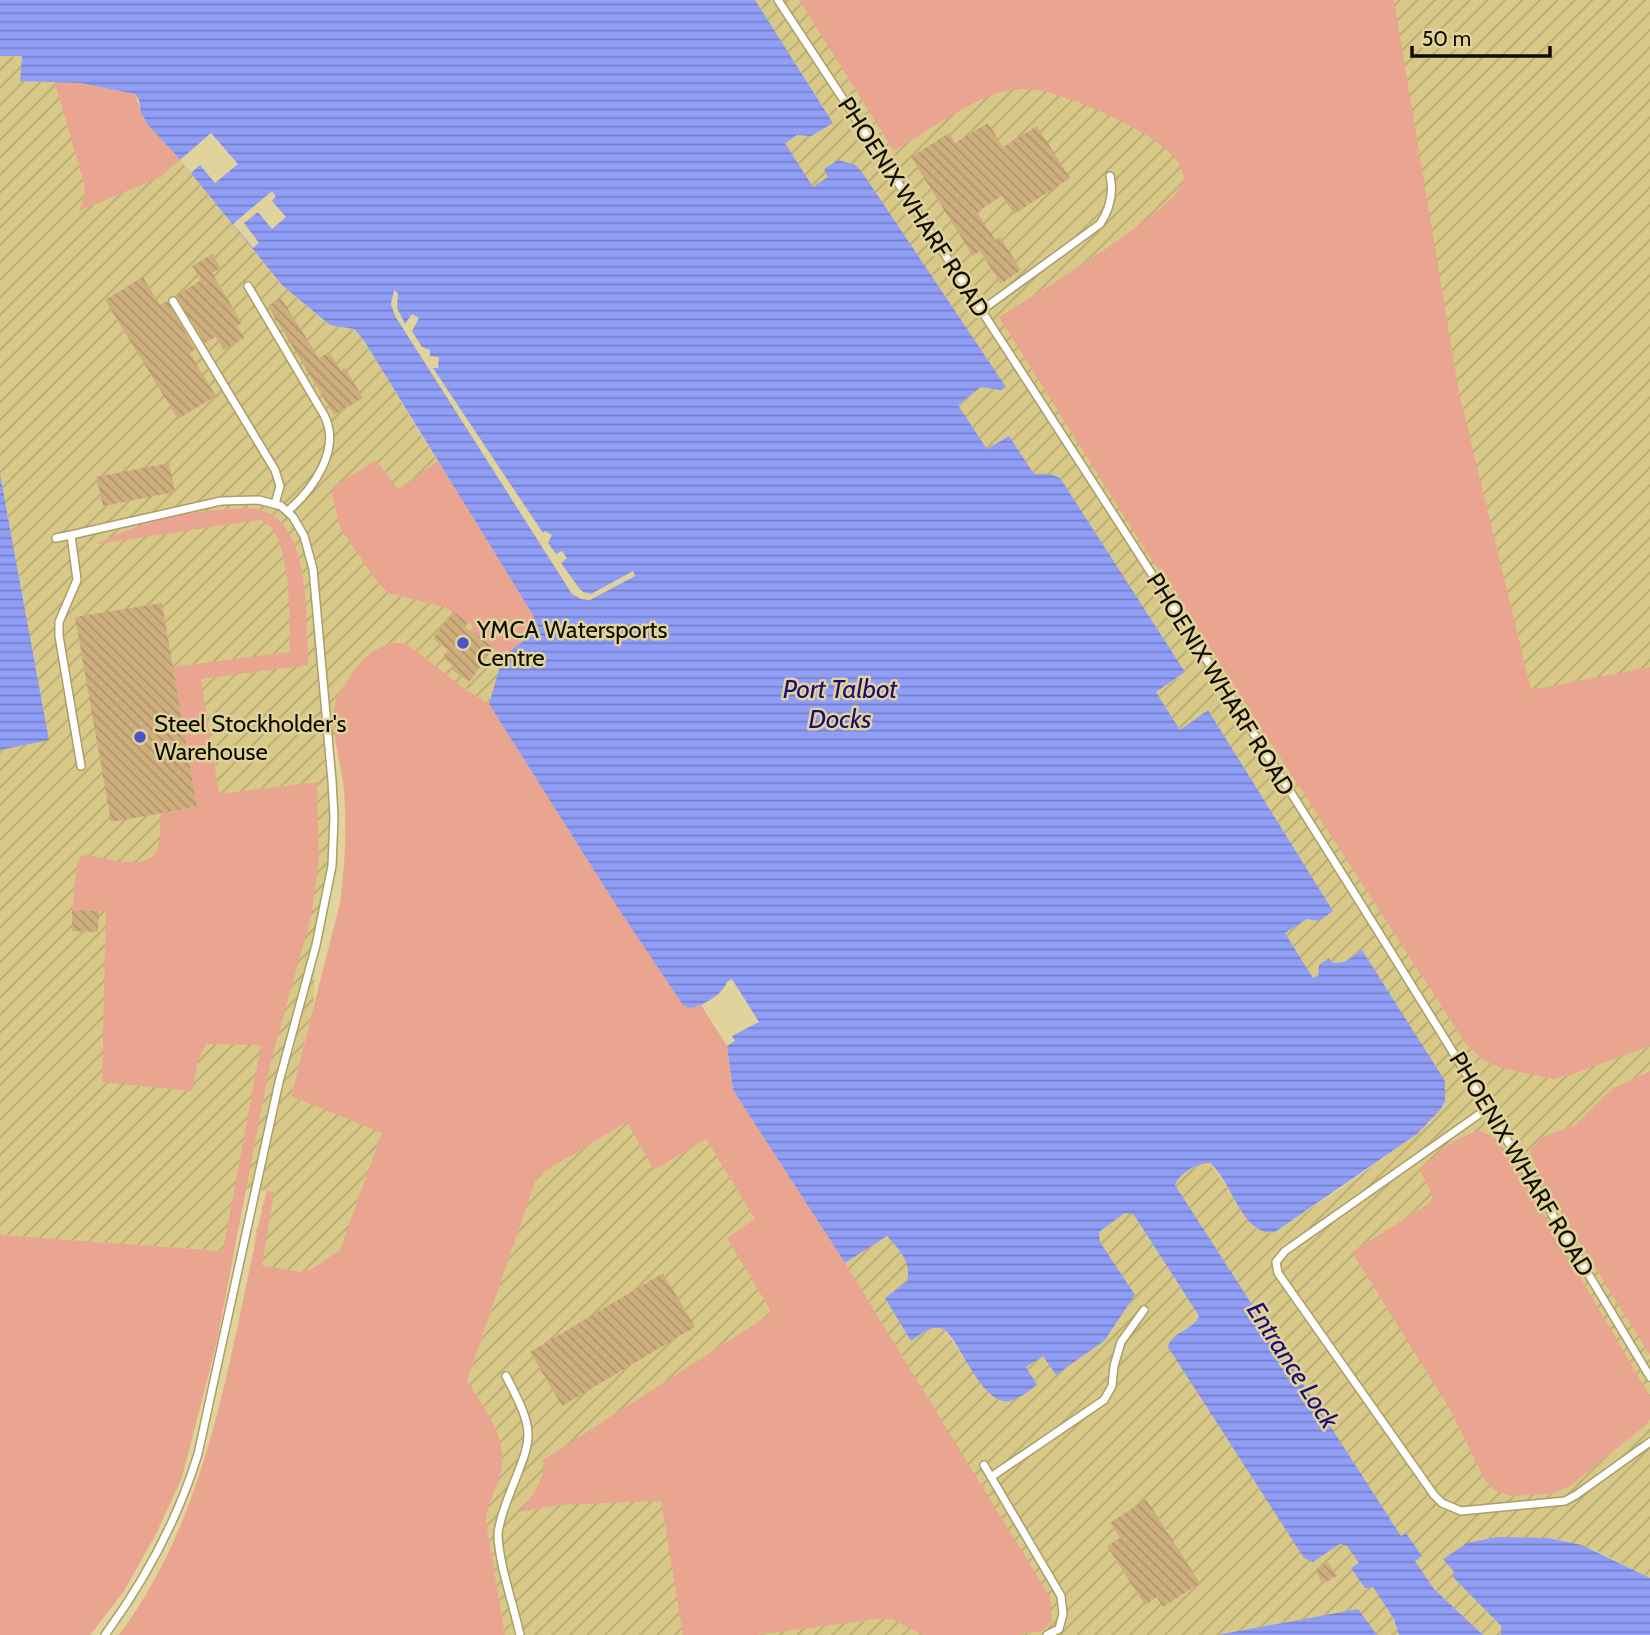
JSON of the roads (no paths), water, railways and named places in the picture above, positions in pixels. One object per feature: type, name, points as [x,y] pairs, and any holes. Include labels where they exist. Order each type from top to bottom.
[{"type":"lane","name":"PHOENIX WHARF ROAD","points":[[778,0],[982,310],[1391,950],[1650,1377]]},
{"type":"lane","points":[[982,310],[1100,224],[1112,196],[1110,176]]},
{"type":"lane","points":[[248,285],[324,415],[330,432],[330,449],[320,468],[302,496],[288,511]]},
{"type":"lane","points":[[173,301],[275,470],[280,486],[275,504]]},
{"type":"lane","points":[[56,538],[221,500],[252,499],[275,504],[288,511],[304,536],[315,582],[333,805],[334,845],[329,886],[279,1083],[198,1454],[184,1493],[151,1563],[105,1635]]},
{"type":"lane","points":[[71,535],[76,580],[59,622],[59,636],[81,766]]},
{"type":"lane","points":[[1488,1108],[1285,1251],[1276,1262],[1278,1273],[1434,1495],[1452,1509],[1461,1511],[1565,1501],[1576,1496],[1650,1442]]},
{"type":"lane","points":[[991,1477],[1104,1400],[1112,1386],[1121,1342],[1144,1310]]},
{"type":"lane","points":[[506,1376],[524,1410],[529,1430],[528,1448],[503,1511],[498,1535],[520,1635]]},
{"type":"lane","points":[[984,1465],[1061,1596],[1063,1614],[1059,1629],[1048,1635]]},
{"type":"water","name":"Port Talbot Docks","points":[[0,0],[755,0],[833,123],[811,136],[797,135],[785,143],[813,187],[828,177],[824,169],[838,160],[856,165],[864,175],[1006,387],[1001,390],[981,387],[958,405],[987,449],[1009,436],[1034,474],[1050,474],[1060,478],[1185,672],[1156,692],[1180,730],[1208,710],[1333,911],[1319,921],[1307,919],[1285,933],[1313,978],[1318,976],[1319,965],[1329,958],[1333,963],[1344,962],[1362,950],[1445,1081],[1445,1101],[1441,1109],[1417,1134],[1275,1232],[1254,1226],[1210,1163],[1190,1170],[1181,1176],[1175,1185],[1401,1536],[1406,1533],[1422,1556],[1415,1561],[1434,1589],[1483,1635],[1399,1635],[1394,1619],[1373,1587],[1365,1588],[1351,1568],[1359,1563],[1347,1546],[1340,1544],[1313,1562],[1304,1558],[1168,1347],[1173,1338],[1192,1325],[1199,1316],[1134,1215],[1125,1213],[1099,1232],[1100,1242],[1135,1295],[1105,1340],[1056,1375],[1043,1356],[1026,1367],[1037,1385],[1020,1397],[1002,1401],[993,1396],[974,1374],[944,1329],[931,1329],[911,1341],[885,1298],[907,1281],[908,1268],[900,1251],[887,1236],[845,1263],[733,1090],[727,1046],[735,1041],[732,1036],[759,1022],[732,979],[717,995],[701,1005],[690,1008],[683,1005],[614,902],[489,704],[503,656],[532,635],[535,625],[533,615],[363,339],[354,329],[330,325],[283,286],[176,155],[148,125],[135,94],[80,83],[20,81],[22,56],[0,56]]},
{"type":"water","points":[[0,474],[49,740],[0,750]]},
{"type":"water","points":[[1497,1537],[1548,1538],[1582,1545],[1650,1578],[1650,1635],[1501,1635],[1501,1626],[1452,1576],[1455,1573],[1443,1559],[1467,1543]]},
{"type":"water","points":[[1358,1609],[1377,1635],[1217,1635]]},
{"type":"place","name":"YMCA Watersports Centre","points":[[463,643]]},
{"type":"place","name":"Steel Stockholder's Warehouse","points":[[140,737]]},
{"type":"water label","name":"Entrance Lock","points":[[1293,1365]]}]
